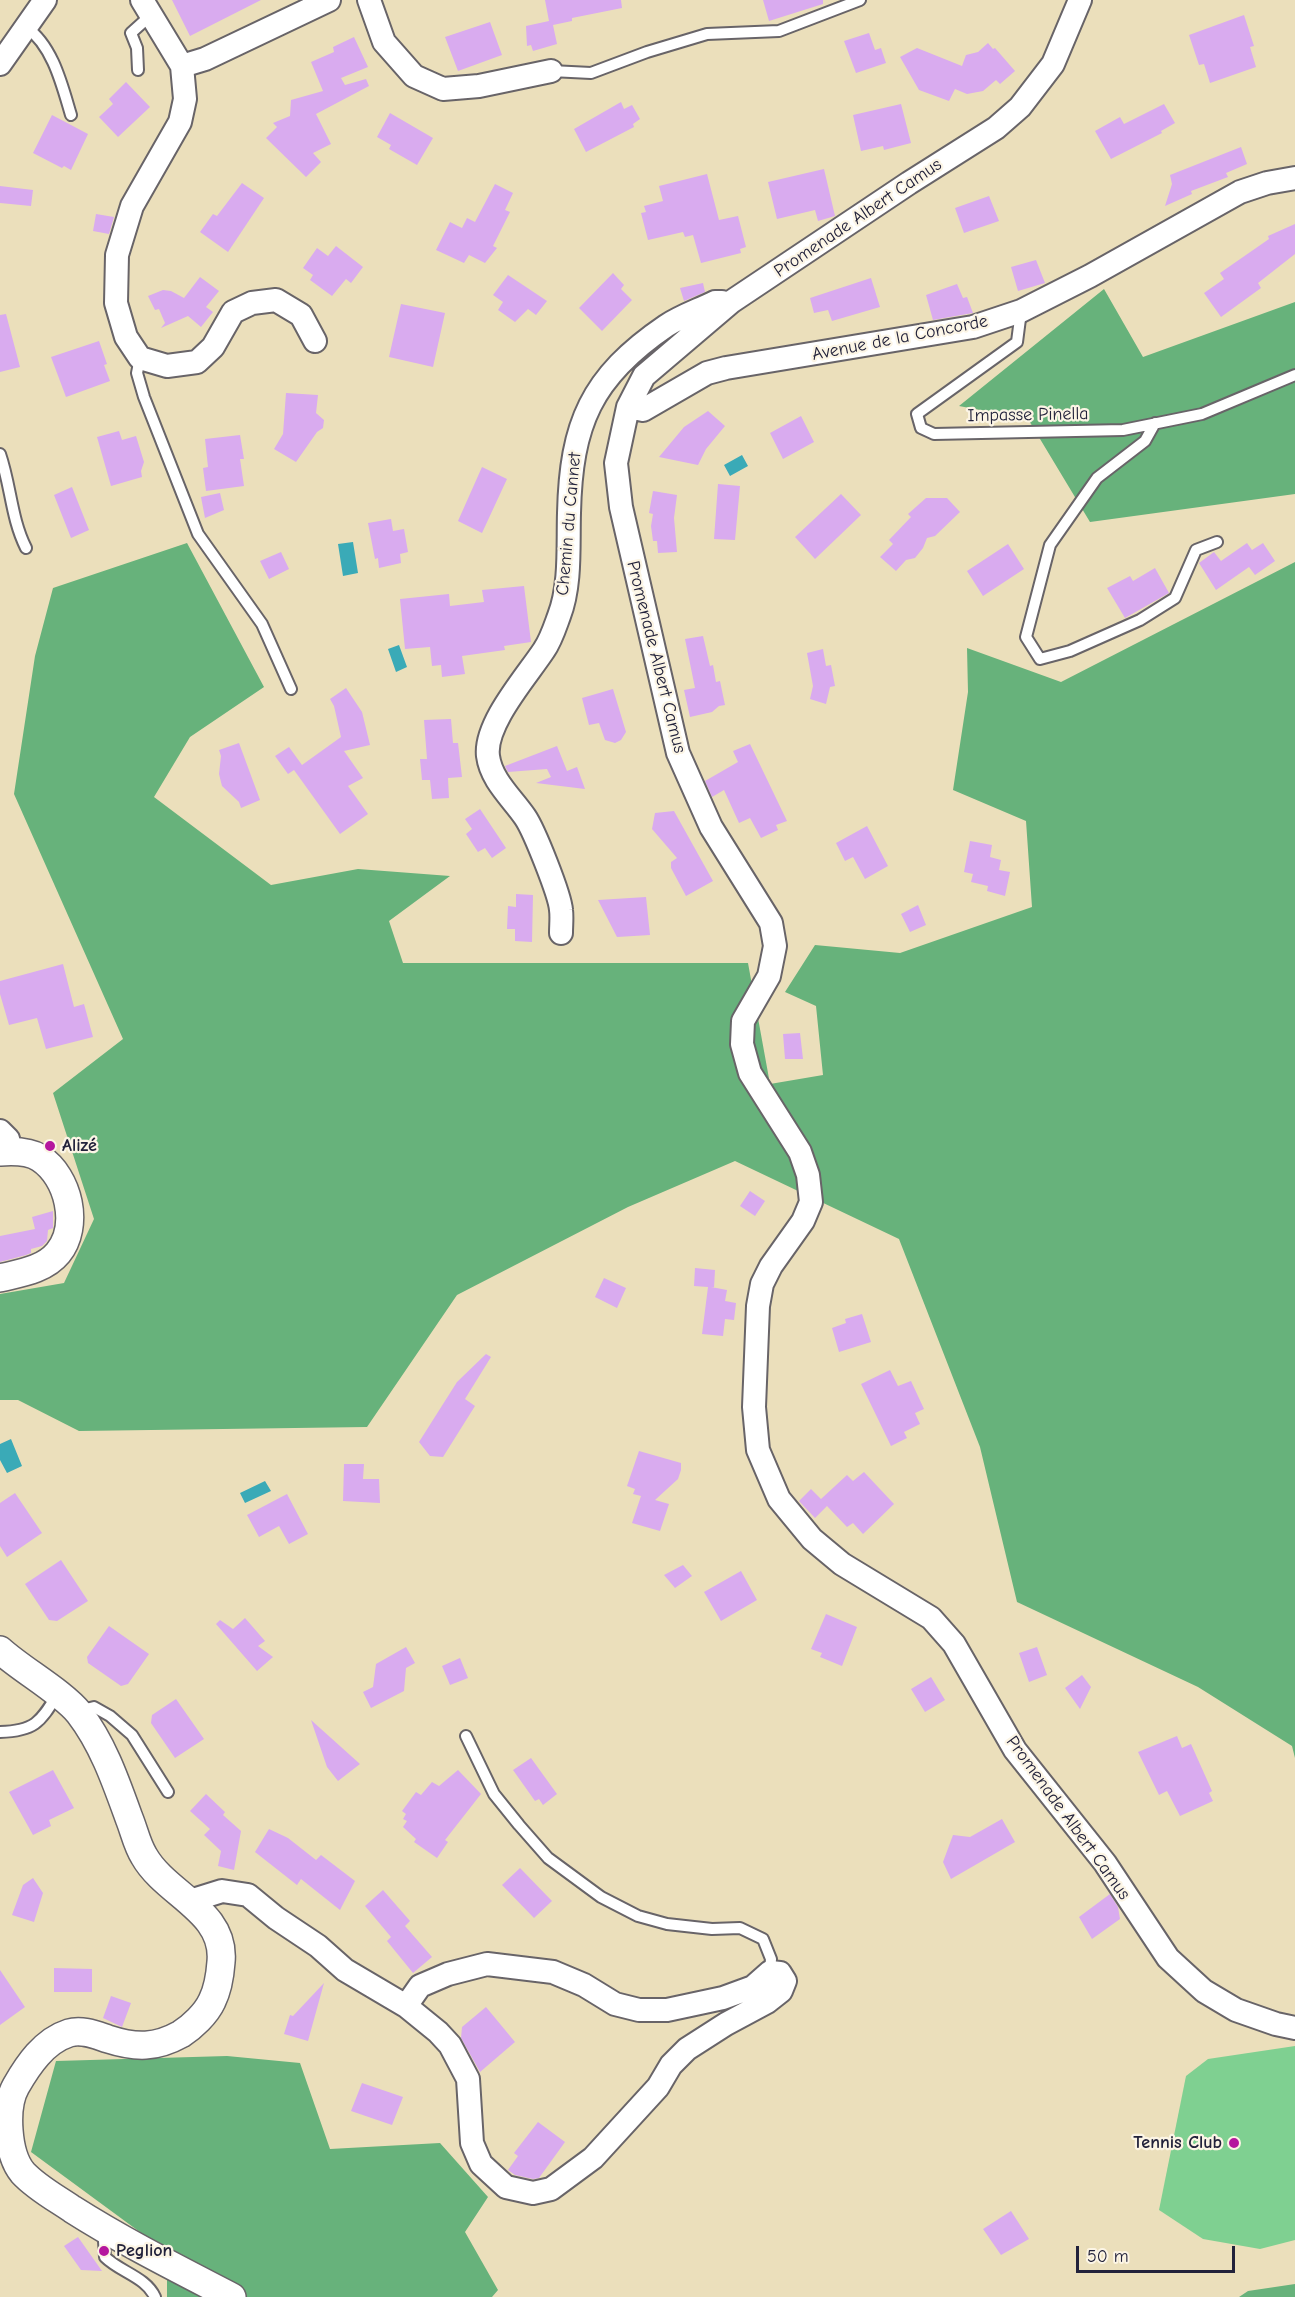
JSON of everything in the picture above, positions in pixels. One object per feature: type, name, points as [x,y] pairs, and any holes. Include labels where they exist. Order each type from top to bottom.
[{"type":"street","points":[[0,64],[45,0]]},
{"type":"street","points":[[182,66],[205,59],[329,0]]},
{"type":"street","points":[[369,0],[384,42],[414,76],[443,88],[479,86],[551,71]]},
{"type":"street","name":"Promenade Albert Camus","points":[[1080,0],[1053,64],[1020,107],[996,128],[731,302],[644,376],[628,407],[616,463],[621,507],[678,753],[711,827],[771,924],[775,946],[769,976],[743,1021],[742,1044],[750,1073],[800,1152],[808,1175],[811,1202],[803,1221],[771,1266],[762,1284],[754,1407],[758,1450],[780,1499],[812,1539],[842,1564],[931,1617],[954,1644],[1015,1750],[1105,1863],[1168,1958],[1204,1991],[1236,2010],[1295,2028]]},
{"type":"street","points":[[146,8],[182,66],[184,99],[180,122],[132,206],[117,255],[116,303],[126,337],[140,358],[167,366],[197,362],[213,347],[233,312],[252,303],[276,300],[301,315],[315,341]]},
{"type":"street","name":"Avenue de la Concorde","points":[[628,407],[643,410],[706,373],[726,368],[973,327],[1021,311],[1090,276],[1240,192],[1267,183],[1295,178]]},
{"type":"street","name":"Chemin du Cannet","points":[[561,933],[561,908],[536,839],[526,819],[491,771],[487,753],[491,733],[505,707],[546,647],[560,614],[568,573],[573,451],[593,396],[620,362],[668,325],[715,302],[731,302]]},
{"type":"street","points":[[0,1278],[34,1270],[58,1253],[70,1228],[68,1200],[57,1177],[41,1159],[4,1145]]},
{"type":"street","points":[[0,1650],[67,1702],[96,1737],[144,1856],[162,1880],[190,1901],[210,1921],[223,1948],[220,1978],[211,2004],[189,2029],[164,2043],[139,2046],[89,2032],[69,2033],[46,2046],[27,2065],[13,2092],[8,2123],[11,2146],[22,2171],[41,2189],[107,2232],[232,2297]]},
{"type":"street","points":[[190,1901],[222,1891],[248,1895],[276,1918],[318,1946],[345,1970],[406,2006],[450,2045],[468,2079],[472,2143],[481,2164],[506,2187],[533,2193],[551,2189],[593,2158],[658,2087],[671,2065],[687,2049],[767,2002],[781,1991],[785,1981],[780,1973],[771,1972],[753,1987],[723,1998],[667,2010],[639,2010],[615,2004],[584,1985],[554,1972],[488,1964],[448,1974],[420,1986],[406,2006]]},
{"type":"lane","points":[[551,71],[591,73],[647,51],[707,34],[779,31],[860,0]]},
{"type":"lane","points":[[138,70],[137,48],[131,33],[146,8]]},
{"type":"lane","points":[[26,27],[40,38],[53,62],[71,115]]},
{"type":"lane","name":"Impasse Pinella","points":[[1021,311],[1017,342],[917,414],[921,428],[934,434],[1123,430],[1202,414],[1295,375]]},
{"type":"lane","points":[[140,358],[137,373],[144,398],[198,534],[262,624],[291,689]]},
{"type":"lane","points":[[1155,423],[1144,441],[1097,478],[1050,545],[1026,637],[1040,659],[1070,651],[1140,620],[1175,598],[1196,550],[1217,542]]},
{"type":"lane","points":[[0,454],[9,478],[17,529],[26,548]]},
{"type":"lane","points":[[0,1732],[23,1731],[67,1702],[94,1707],[110,1716],[132,1735],[168,1792]]},
{"type":"lane","points":[[466,1736],[494,1794],[548,1858],[601,1897],[638,1917],[667,1924],[712,1929],[740,1928],[763,1939],[771,1959],[771,1972]]},
{"type":"lane","points":[[107,2232],[104,2241],[105,2257],[115,2267],[151,2288],[155,2297]]},
{"type":"green space","points":[[1104,289],[1143,357],[1295,302],[1295,494],[1090,522],[1028,419],[959,406]]},
{"type":"green space","points":[[187,543],[264,687],[190,737],[154,797],[271,885],[358,869],[450,876],[389,921],[403,963],[748,963],[770,1084],[823,1075],[816,1006],[785,992],[815,945],[900,953],[1032,907],[1026,821],[953,790],[968,692],[967,648],[1061,682],[1295,562],[1295,1758],[1292,1746],[1198,1687],[1017,1602],[980,1447],[899,1239],[735,1161],[628,1207],[457,1295],[367,1427],[79,1431],[18,1400],[0,1400],[0,1294],[64,1283],[94,1219],[53,1093],[123,1039],[14,794],[35,656],[53,588]]},
{"type":"green space","name":"Tennis Club","points":[[1295,2046],[1295,2240],[1260,2249],[1203,2239],[1159,2210],[1186,2076],[1208,2059]]},
{"type":"green space","points":[[227,2056],[300,2063],[330,2149],[440,2143],[488,2197],[465,2232],[498,2290],[492,2297],[167,2297],[167,2252],[31,2152],[56,2061]]},
{"type":"green space","points":[[1295,2284],[1295,2297],[1239,2297],[1248,2291]]},
{"type":"water","points":[[742,455],[748,466],[730,476],[724,465]]},
{"type":"water","points":[[353,542],[358,573],[343,576],[338,544]]},
{"type":"water","points":[[399,645],[407,667],[396,672],[388,649]]},
{"type":"water","points":[[11,1439],[22,1466],[7,1473],[0,1460],[0,1444]]},
{"type":"water","points":[[265,1481],[271,1491],[245,1503],[240,1493]]},
{"type":"building","points":[[172,0],[261,0],[190,36]]},
{"type":"building","points":[[545,0],[621,0],[622,8],[572,18],[572,21],[553,25],[557,44],[533,51],[531,45],[527,46],[526,26],[549,21]]},
{"type":"building","points":[[763,0],[823,0],[823,4],[769,21]]},
{"type":"building","points":[[1244,15],[1254,46],[1250,47],[1256,67],[1210,83],[1204,64],[1199,65],[1189,35]]},
{"type":"building","points":[[490,22],[502,55],[458,71],[445,37]]},
{"type":"building","points":[[869,33],[875,50],[881,48],[886,63],[856,73],[844,41]]},
{"type":"building","points":[[354,37],[368,67],[341,78],[345,85],[366,79],[369,86],[316,114],[331,144],[313,153],[321,162],[306,177],[266,138],[277,127],[273,123],[290,116],[291,100],[323,91],[311,62],[334,52],[333,47]]},
{"type":"building","points":[[988,43],[1015,71],[1000,84],[996,80],[983,91],[967,94],[955,89],[949,101],[919,90],[900,57],[917,48],[962,66],[966,55],[978,52]]},
{"type":"building","points":[[126,82],[150,107],[118,137],[99,117],[113,104],[109,99]]},
{"type":"building","points":[[621,102],[624,109],[632,105],[640,119],[633,124],[634,127],[586,152],[574,129]]},
{"type":"building","points":[[901,104],[911,143],[884,150],[883,146],[861,151],[853,115]]},
{"type":"building","points":[[1164,104],[1175,123],[1161,131],[1162,133],[1111,159],[1095,131],[1120,117],[1124,124]]},
{"type":"building","points":[[390,113],[433,138],[417,165],[389,149],[391,145],[377,137]]},
{"type":"building","points":[[52,115],[88,134],[71,170],[64,166],[62,168],[33,153]]},
{"type":"building","points":[[1241,147],[1247,164],[1226,173],[1228,177],[1191,191],[1192,194],[1165,206],[1172,184],[1170,175]]},
{"type":"building","points":[[824,169],[835,216],[818,221],[815,210],[777,219],[768,182]]},
{"type":"building","points":[[707,174],[719,220],[738,216],[746,247],[740,249],[741,253],[701,263],[693,235],[685,237],[683,232],[648,240],[641,213],[646,212],[644,206],[663,201],[659,186]]},
{"type":"building","points":[[242,183],[264,198],[228,252],[200,232],[213,214],[217,216]]},
{"type":"building","points":[[495,184],[513,193],[505,210],[510,212],[493,246],[497,248],[485,263],[469,255],[464,263],[436,250],[450,222],[462,228],[467,218],[475,222]]},
{"type":"building","points":[[0,186],[33,190],[31,206],[0,203]]},
{"type":"building","points":[[989,196],[999,221],[964,233],[955,208]]},
{"type":"building","points":[[96,214],[114,217],[109,234],[93,231]]},
{"type":"building","points":[[1295,224],[1295,254],[1258,283],[1261,288],[1221,317],[1204,293],[1224,279],[1220,273],[1269,239],[1268,236]]},
{"type":"building","points":[[336,246],[363,267],[351,283],[346,279],[332,296],[310,280],[313,275],[303,268],[317,248],[328,256]]},
{"type":"building","points":[[1036,260],[1045,283],[1018,291],[1011,267]]},
{"type":"building","points":[[613,273],[624,285],[621,289],[632,300],[602,331],[579,308]]},
{"type":"building","points":[[508,275],[547,301],[536,315],[528,309],[515,322],[498,310],[503,302],[493,295]]},
{"type":"building","points":[[200,277],[219,291],[206,307],[213,312],[201,327],[188,316],[161,328],[165,323],[159,309],[155,310],[148,296],[163,290],[171,291],[184,298]]},
{"type":"building","points":[[871,278],[880,307],[832,321],[828,310],[814,313],[810,298]]},
{"type":"building","points":[[703,283],[705,292],[684,301],[680,288]]},
{"type":"building","points":[[957,284],[963,298],[967,297],[973,313],[933,320],[926,295]]},
{"type":"building","points":[[401,304],[445,313],[433,367],[389,357]]},
{"type":"building","points":[[6,314],[20,367],[0,372],[0,315]]},
{"type":"building","points":[[99,341],[110,381],[66,397],[51,357]]},
{"type":"building","points":[[286,393],[318,395],[316,413],[324,420],[323,428],[317,432],[296,462],[274,449],[283,434]]},
{"type":"building","points":[[708,411],[725,426],[706,449],[698,465],[659,457],[684,427]]},
{"type":"building","points":[[801,416],[814,442],[783,459],[770,433]]},
{"type":"building","points":[[119,431],[122,440],[136,436],[144,462],[142,477],[111,486],[97,437]]},
{"type":"building","points":[[240,435],[244,459],[240,459],[244,486],[206,491],[203,468],[208,467],[205,439]]},
{"type":"building","points":[[482,467],[507,479],[482,533],[458,521]]},
{"type":"building","points":[[718,484],[740,486],[735,540],[714,539]]},
{"type":"building","points":[[72,487],[89,530],[71,538],[54,495]]},
{"type":"building","points":[[653,491],[677,495],[674,518],[677,552],[658,553],[657,541],[653,541],[651,526],[653,514],[649,513]]},
{"type":"building","points":[[220,493],[224,510],[205,518],[201,497]]},
{"type":"building","points":[[841,494],[861,515],[815,559],[795,537]]},
{"type":"building","points":[[926,498],[947,498],[960,512],[935,536],[927,538],[915,558],[906,560],[896,571],[880,557],[893,544],[889,540],[911,517],[908,514]]},
{"type":"building","points":[[391,519],[393,531],[404,529],[408,552],[400,554],[401,563],[379,568],[368,523]]},
{"type":"building","points":[[1247,543],[1252,550],[1263,543],[1275,561],[1255,575],[1249,567],[1216,590],[1199,563],[1214,552],[1221,561]]},
{"type":"building","points":[[1008,544],[1024,569],[983,596],[967,571]]},
{"type":"building","points":[[281,552],[289,569],[269,579],[260,561]]},
{"type":"building","points":[[1155,568],[1169,593],[1125,618],[1107,588],[1130,576],[1133,581]]},
{"type":"building","points":[[524,586],[531,642],[504,646],[505,650],[462,656],[465,674],[442,677],[441,665],[432,666],[430,647],[405,649],[400,599],[449,594],[450,606],[484,602],[482,590]]},
{"type":"building","points":[[703,636],[716,682],[720,681],[725,705],[719,706],[712,712],[690,717],[684,690],[695,688],[685,639]]},
{"type":"building","points":[[823,649],[826,666],[831,665],[835,686],[830,687],[826,704],[810,699],[813,686],[807,653]]},
{"type":"building","points":[[346,688],[362,712],[370,745],[344,751],[363,778],[348,786],[368,814],[340,834],[294,770],[288,774],[275,756],[289,747],[302,765],[341,737],[334,706],[330,699]]},
{"type":"building","points":[[613,689],[626,732],[621,740],[615,743],[605,740],[599,723],[589,725],[582,698]]},
{"type":"building","points":[[451,719],[453,743],[458,743],[462,777],[448,778],[449,798],[432,799],[430,780],[422,780],[420,759],[427,759],[424,720]]},
{"type":"building","points":[[239,743],[260,800],[241,808],[239,802],[222,786],[219,774],[221,756],[219,750]]},
{"type":"building","points":[[750,744],[787,821],[776,825],[778,830],[761,838],[750,818],[739,823],[724,790],[712,797],[705,781],[738,762],[733,751]]},
{"type":"building","points":[[557,746],[567,771],[577,767],[585,789],[536,783],[551,777],[547,769],[508,772],[505,766]]},
{"type":"building","points":[[480,809],[506,848],[492,858],[485,848],[478,852],[466,834],[472,829],[465,819]]},
{"type":"building","points":[[674,811],[713,881],[686,896],[671,868],[671,862],[677,858],[652,829],[655,813]]},
{"type":"building","points":[[867,826],[888,866],[865,879],[853,857],[845,861],[836,843]]},
{"type":"building","points":[[970,841],[992,845],[990,857],[1001,860],[999,870],[1010,872],[1005,896],[987,891],[988,886],[971,882],[973,874],[964,872]]},
{"type":"building","points":[[516,894],[533,895],[532,942],[515,941],[515,929],[507,929],[508,906],[516,907]]},
{"type":"building","points":[[646,897],[650,935],[617,937],[598,900]]},
{"type":"building","points":[[918,905],[926,925],[910,932],[901,914]]},
{"type":"building","points":[[63,964],[74,1007],[84,1004],[93,1037],[46,1049],[37,1018],[9,1025],[0,994],[0,981]]},
{"type":"building","points":[[800,1033],[803,1059],[785,1059],[783,1034]]},
{"type":"building","points":[[750,1191],[765,1201],[755,1216],[740,1206]]},
{"type":"building","points":[[53,1211],[53,1228],[48,1230],[47,1241],[42,1246],[31,1249],[31,1253],[26,1255],[0,1262],[0,1236],[35,1229],[32,1217]]},
{"type":"building","points":[[695,1268],[715,1270],[714,1288],[727,1290],[725,1301],[736,1303],[734,1320],[725,1319],[723,1336],[702,1334],[708,1287],[694,1286]]},
{"type":"building","points":[[604,1278],[626,1288],[617,1308],[595,1297]]},
{"type":"building","points":[[862,1314],[871,1342],[839,1352],[832,1328],[846,1323],[845,1319]]},
{"type":"building","points":[[486,1354],[491,1357],[465,1399],[475,1406],[443,1457],[430,1456],[419,1442],[457,1382]]},
{"type":"building","points":[[890,1370],[898,1386],[911,1381],[924,1409],[915,1413],[920,1424],[904,1432],[907,1438],[891,1446],[861,1384]]},
{"type":"building","points":[[639,1451],[681,1463],[678,1479],[655,1500],[669,1504],[660,1531],[632,1523],[641,1496],[633,1494],[635,1489],[627,1486]]},
{"type":"building","points":[[344,1464],[364,1464],[363,1479],[379,1479],[380,1503],[343,1501]]},
{"type":"building","points":[[864,1472],[894,1504],[863,1534],[853,1523],[847,1527],[827,1506],[815,1518],[799,1501],[811,1489],[821,1499],[847,1475],[853,1481]]},
{"type":"building","points":[[15,1493],[42,1533],[7,1557],[0,1546],[0,1503]]},
{"type":"building","points":[[287,1494],[308,1534],[289,1544],[279,1526],[259,1537],[247,1515]]},
{"type":"building","points":[[61,1560],[88,1601],[57,1621],[49,1620],[25,1584]]},
{"type":"building","points":[[683,1565],[692,1576],[675,1588],[664,1575]]},
{"type":"building","points":[[741,1571],[757,1600],[721,1621],[704,1592]]},
{"type":"building","points":[[826,1614],[857,1627],[842,1666],[820,1657],[822,1653],[811,1649]]},
{"type":"building","points":[[245,1618],[265,1641],[258,1646],[273,1657],[257,1671],[216,1624],[220,1620],[233,1629]]},
{"type":"building","points":[[109,1626],[149,1654],[128,1684],[121,1686],[88,1663],[87,1657]]},
{"type":"building","points":[[406,1647],[415,1663],[406,1668],[404,1691],[371,1708],[363,1692],[373,1687],[376,1664]]},
{"type":"building","points":[[1037,1647],[1047,1675],[1029,1682],[1019,1653]]},
{"type":"building","points":[[460,1658],[468,1678],[450,1685],[442,1666]]},
{"type":"building","points":[[1082,1675],[1091,1687],[1080,1709],[1065,1688]]},
{"type":"building","points":[[931,1677],[945,1700],[925,1712],[911,1689]]},
{"type":"building","points":[[176,1699],[204,1739],[175,1758],[151,1723],[152,1715]]},
{"type":"building","points":[[311,1720],[360,1764],[338,1781],[327,1767]]},
{"type":"building","points":[[1177,1736],[1182,1748],[1191,1744],[1212,1791],[1209,1793],[1213,1801],[1180,1816],[1167,1791],[1159,1795],[1138,1752]]},
{"type":"building","points":[[531,1758],[557,1794],[543,1805],[539,1799],[535,1801],[513,1770]]},
{"type":"building","points":[[53,1770],[74,1808],[49,1820],[51,1826],[33,1835],[9,1792]]},
{"type":"building","points":[[458,1770],[481,1794],[445,1840],[448,1842],[437,1858],[414,1842],[416,1839],[403,1827],[407,1821],[403,1819],[406,1814],[402,1811],[416,1792],[421,1795],[432,1782],[439,1786]]},
{"type":"building","points":[[206,1794],[225,1812],[223,1815],[241,1831],[234,1870],[218,1866],[221,1851],[204,1835],[210,1829],[190,1811]]},
{"type":"building","points":[[1002,1819],[1015,1842],[951,1879],[943,1862],[953,1835],[970,1837]]},
{"type":"building","points":[[269,1829],[288,1838],[316,1860],[321,1855],[355,1881],[340,1910],[301,1879],[297,1885],[255,1852]]},
{"type":"building","points":[[520,1868],[552,1901],[534,1918],[502,1885]]},
{"type":"building","points":[[33,1878],[43,1893],[34,1922],[12,1915],[23,1885]]},
{"type":"building","points":[[383,1890],[410,1921],[405,1926],[432,1957],[413,1973],[387,1941],[391,1937],[365,1906]]},
{"type":"building","points":[[1110,1894],[1118,1907],[1120,1919],[1092,1939],[1079,1917]]},
{"type":"building","points":[[54,1968],[92,1969],[92,1992],[54,1992]]},
{"type":"building","points":[[0,1970],[25,2007],[0,2025]]},
{"type":"building","points":[[324,1983],[308,2041],[284,2034],[290,2015],[293,2016]]},
{"type":"building","points":[[111,1996],[131,2003],[122,2027],[103,2018]]},
{"type":"building","points":[[486,2007],[515,2042],[480,2072],[461,2038],[462,2027]]},
{"type":"building","points":[[362,2083],[403,2097],[392,2125],[351,2111]]},
{"type":"building","points":[[538,2122],[565,2142],[539,2178],[515,2175],[508,2170],[518,2156],[514,2153]]},
{"type":"building","points":[[1011,2211],[1029,2239],[1001,2255],[983,2229]]},
{"type":"building","points":[[78,2237],[102,2271],[81,2270],[64,2246]]},
{"type":"place","name":"Alizé","points":[[50,1146]]},
{"type":"place","name":"Tennis Club","points":[[1234,2143]]},
{"type":"place","name":"Peglion","points":[[104,2251]]}]
